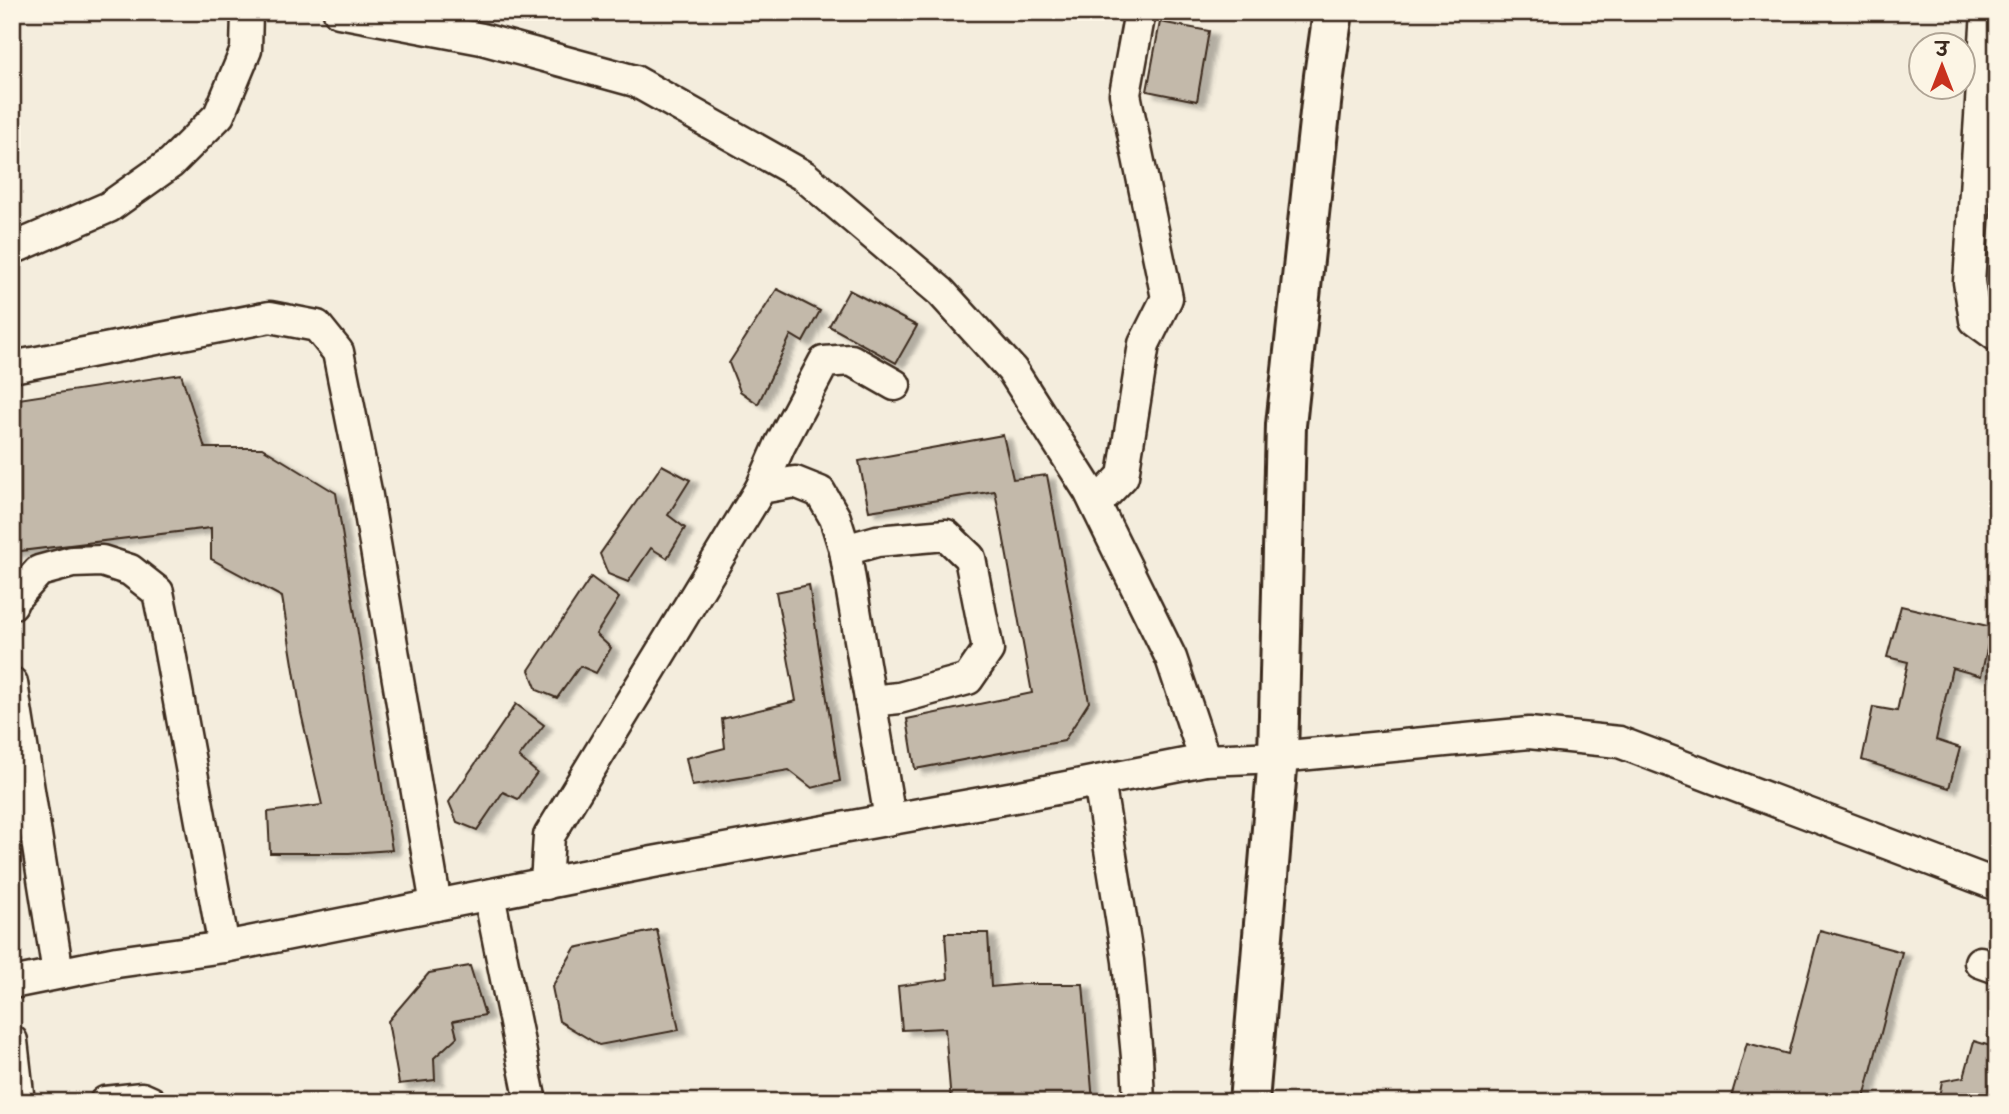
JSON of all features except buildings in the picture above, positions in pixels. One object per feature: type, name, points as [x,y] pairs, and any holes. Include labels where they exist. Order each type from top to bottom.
[{"type":"main road","points":[[1249,1102],[1278,757],[1286,425],[1333,12]]},
{"type":"street","points":[[12,249],[109,206],[171,163],[219,115],[246,50],[247,12]]},
{"type":"street","points":[[339,12],[482,39],[635,81],[804,176],[941,292],[1012,370],[1089,491],[1171,658],[1205,761]]},
{"type":"street","points":[[1096,505],[1123,476],[1144,344],[1167,298],[1125,94],[1140,12]]},
{"type":"street","points":[[1987,12],[1969,282],[1975,320],[1997,337]]},
{"type":"street","points":[[12,367],[270,317],[317,326],[338,352],[367,496],[436,905]]},
{"type":"street","points":[[546,884],[549,836],[761,488],[780,445],[824,362],[850,360],[895,385]]},
{"type":"street","points":[[761,488],[796,482],[820,492],[835,518],[845,550],[890,819]]},
{"type":"street","points":[[845,550],[877,541],[946,535],[970,558],[988,650],[968,679],[899,698],[870,701]]},
{"type":"street","points":[[12,604],[39,571],[72,562],[102,561],[130,569],[158,592],[223,947]]},
{"type":"street","points":[[12,683],[58,974]]},
{"type":"street","points":[[12,983],[117,962],[223,947],[653,862],[1205,761],[1278,757],[1529,733],[1619,742],[1997,885]]},
{"type":"street","points":[[1098,781],[1128,961],[1139,1102]]},
{"type":"street","points":[[489,895],[531,1102]]},
{"type":"street","points":[[12,1041],[19,1102]]},
{"type":"street","points":[[105,1102],[142,1098],[150,1102]]}]
